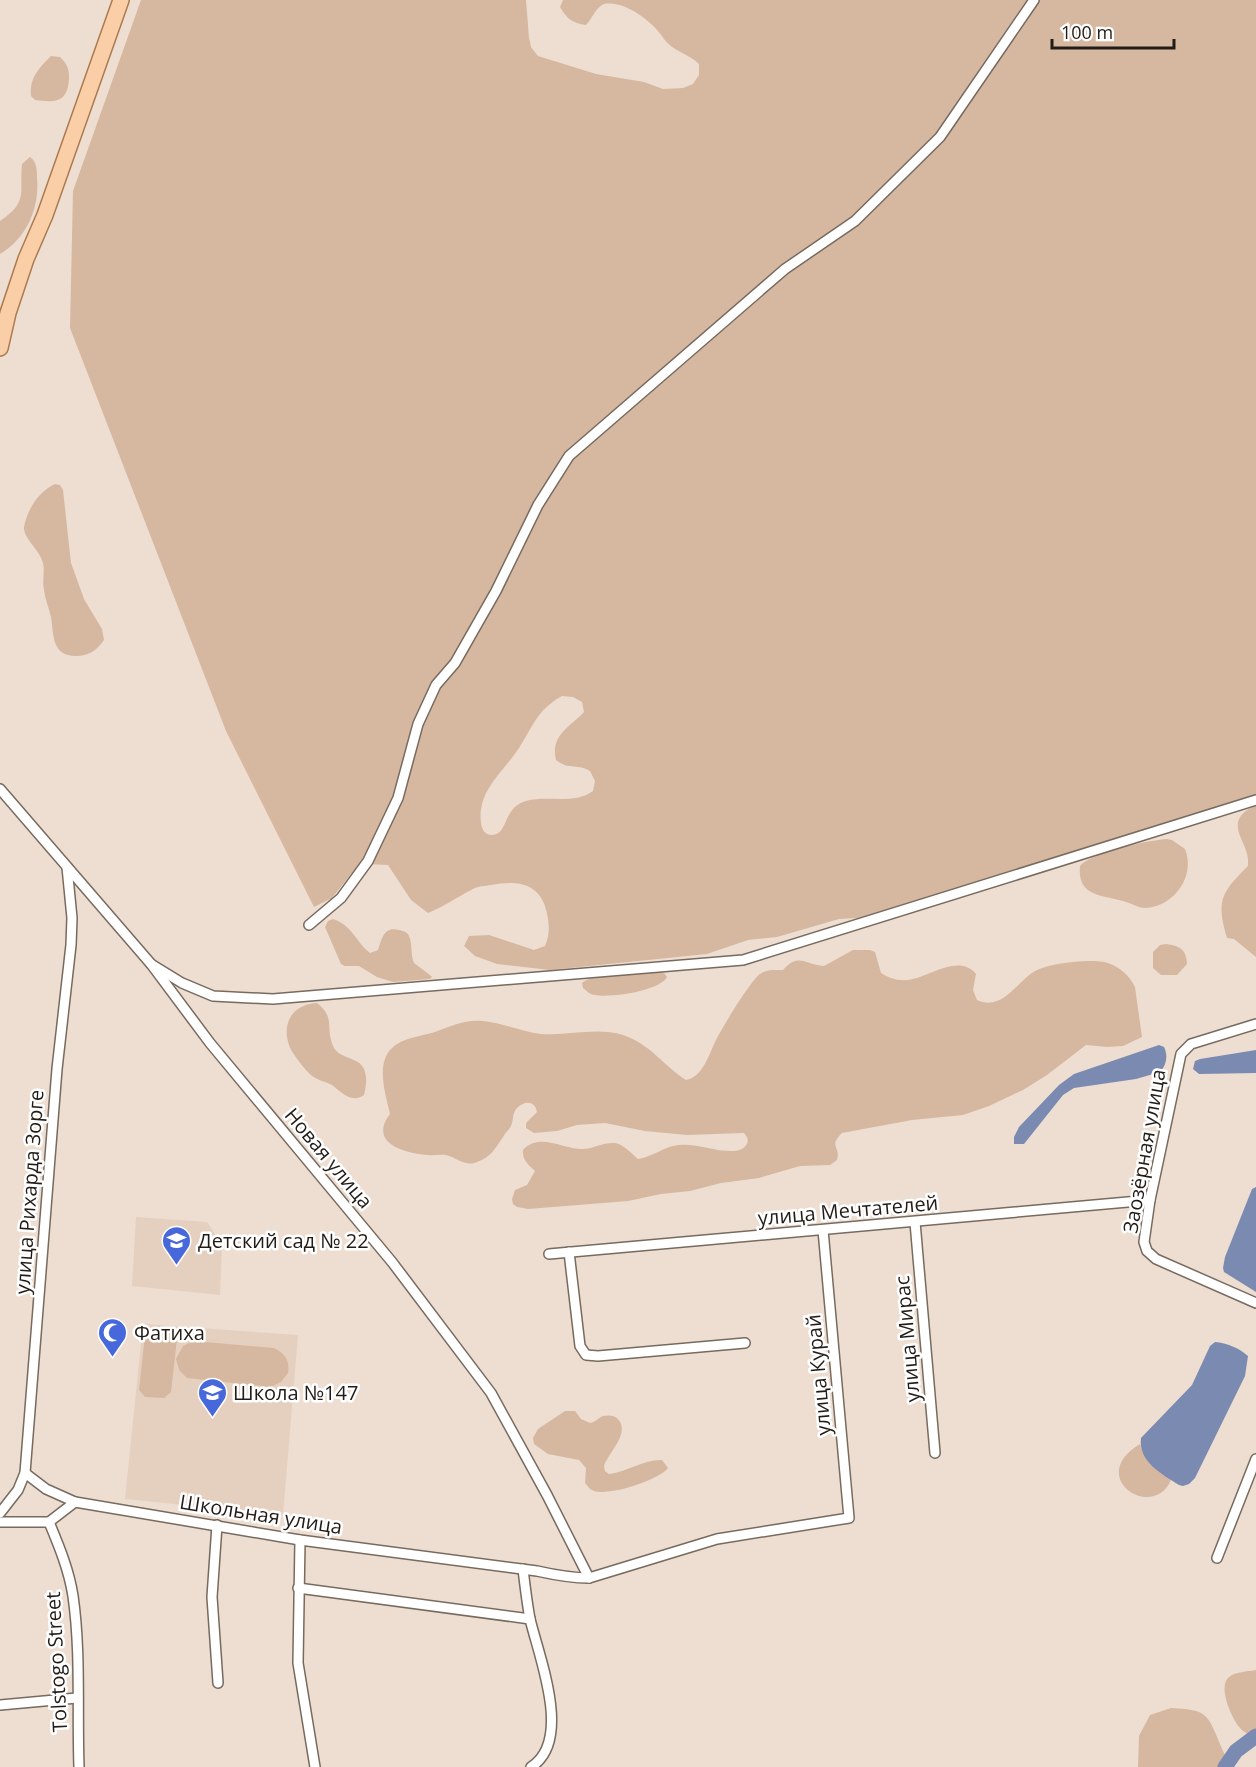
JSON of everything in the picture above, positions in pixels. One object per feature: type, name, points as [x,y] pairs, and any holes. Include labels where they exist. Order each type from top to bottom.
[{"type":"main road","points":[[0,348],[4,311],[45,215],[121,0]]},
{"type":"street","points":[[309,925],[340,898],[368,861],[398,798],[418,724],[436,685],[454,663],[496,591],[538,505],[569,456],[785,269],[855,221],[940,137],[1034,0]]},
{"type":"street","name":"Новая улица","points":[[0,789],[151,964],[210,1043],[392,1262],[491,1393],[589,1578]]},
{"type":"street","points":[[151,964],[182,984],[213,996],[273,999],[743,960],[1256,800]]},
{"type":"street","name":"улица Рихарда Зорге","points":[[0,1513],[18,1490],[26,1473],[58,1051],[71,945],[72,918],[67,867]]},
{"type":"street","name":"Заозёрная улица","points":[[1256,1024],[1191,1044],[1180,1054],[1150,1200],[1144,1242],[1145,1249],[1151,1256],[1256,1304]]},
{"type":"street","name":"улица Мечтателей","points":[[549,1254],[1150,1200]]},
{"type":"street","name":"улица Мирас","points":[[915,1222],[935,1453]]},
{"type":"street","name":"улица Курай","points":[[589,1578],[717,1539],[849,1518],[823,1230]]},
{"type":"street","points":[[569,1252],[580,1346],[586,1355],[598,1356],[745,1344]]},
{"type":"street","points":[[1217,1558],[1256,1459]]},
{"type":"street","name":"Школьная улица","points":[[26,1473],[46,1489],[75,1502],[300,1540],[523,1569],[567,1578],[589,1578]]},
{"type":"street","points":[[0,1522],[49,1522],[75,1502]]},
{"type":"street","name":"Tolstogo Street","points":[[49,1522],[64,1558],[73,1596],[77,1645],[79,1767]]},
{"type":"street","points":[[217,1525],[212,1597],[218,1683]]},
{"type":"street","points":[[300,1540],[298,1663],[315,1767]]},
{"type":"street","points":[[523,1569],[530,1618],[550,1702],[551,1725],[548,1747],[542,1757],[531,1767]]},
{"type":"street","points":[[298,1588],[530,1618]]},
{"type":"street","points":[[0,1705],[77,1698]]},
{"type":"shaded area","points":[[141,0],[526,0],[529,38],[531,47],[538,56],[596,74],[644,82],[663,89],[683,88],[693,84],[699,75],[699,64],[671,47],[647,20],[630,9],[604,4],[598,8],[586,25],[573,22],[568,17],[560,7],[563,0],[1256,0],[1256,797],[1196,813],[858,918],[839,919],[777,937],[748,940],[707,954],[550,970],[497,964],[475,956],[464,946],[469,936],[489,935],[534,950],[545,946],[549,931],[548,916],[536,892],[530,887],[515,883],[479,887],[428,913],[411,900],[388,865],[363,864],[351,874],[332,898],[314,907],[226,731],[70,328],[73,191]],"holes":[[[562,696],[573,697],[582,702],[584,712],[562,732],[556,744],[556,760],[565,765],[590,771],[595,781],[593,791],[578,798],[534,799],[518,804],[497,834],[486,833],[481,826],[481,811],[487,791],[546,707]]]},
{"type":"shaded area","points":[[51,56],[60,57],[67,66],[69,78],[66,92],[55,101],[35,100],[31,96],[33,79]]},
{"type":"shaded area","points":[[30,157],[37,172],[36,200],[33,211],[24,231],[9,248],[0,254],[0,221],[19,202],[22,164]]},
{"type":"shaded area","points":[[55,484],[60,485],[63,490],[71,563],[84,599],[102,629],[104,640],[93,651],[78,656],[63,653],[58,649],[43,583],[43,563],[24,531],[31,508],[44,491]]},
{"type":"shaded area","points":[[1256,805],[1256,957],[1234,939],[1227,938],[1222,906],[1223,898],[1232,883],[1248,866],[1246,849],[1238,826],[1239,819],[1245,812]]},
{"type":"shaded area","points":[[1167,839],[1185,849],[1188,859],[1185,879],[1180,888],[1165,902],[1145,908],[1140,907],[1099,895],[1086,889],[1082,883],[1080,866],[1095,856],[1120,848]]},
{"type":"shaded area","points":[[333,919],[345,925],[370,953],[378,950],[382,937],[387,931],[394,929],[406,932],[414,963],[432,977],[393,982],[377,977],[359,966],[341,964],[325,927],[328,921]]},
{"type":"shaded area","points":[[1160,945],[1179,947],[1184,952],[1187,964],[1177,975],[1161,975],[1153,968],[1153,952]]},
{"type":"shaded area","points":[[853,950],[875,952],[881,973],[896,979],[913,979],[945,967],[969,968],[976,974],[973,990],[977,1000],[986,1003],[1002,999],[1028,976],[1042,968],[1082,961],[1108,963],[1124,972],[1135,987],[1142,1037],[1123,1046],[1086,1045],[1023,1090],[963,1115],[912,1120],[842,1133],[835,1144],[837,1160],[830,1165],[800,1166],[759,1178],[628,1201],[528,1209],[517,1207],[513,1204],[512,1199],[515,1190],[527,1185],[535,1171],[525,1159],[523,1150],[536,1142],[582,1149],[615,1143],[624,1147],[638,1159],[669,1147],[681,1145],[738,1151],[746,1145],[747,1136],[744,1133],[687,1135],[645,1131],[605,1123],[577,1125],[557,1131],[534,1133],[526,1128],[526,1123],[537,1112],[534,1105],[529,1103],[515,1110],[511,1126],[492,1152],[486,1158],[473,1163],[465,1163],[446,1155],[419,1154],[400,1149],[386,1139],[383,1132],[384,1124],[390,1114],[384,1089],[384,1062],[392,1048],[407,1040],[470,1021],[490,1022],[541,1034],[613,1033],[641,1043],[686,1080],[701,1070],[730,1015],[760,974],[783,970],[798,961],[824,966]]},
{"type":"shaded area","points":[[664,973],[667,977],[663,982],[645,990],[623,994],[593,995],[583,988],[582,983],[597,976]]},
{"type":"shaded area","points":[[317,1003],[326,1013],[331,1039],[337,1052],[356,1061],[365,1071],[364,1095],[360,1097],[351,1098],[332,1085],[313,1077],[290,1048],[287,1029],[291,1016],[302,1007]]},
{"type":"shaded area","name":"Детский сад № 22","points":[[136,1217],[207,1222],[222,1245],[220,1295],[132,1286]]},
{"type":"shaded area","name":"Школа №147","points":[[143,1324],[298,1335],[283,1515],[125,1499]]},
{"type":"shaded area","points":[[151,1330],[171,1331],[177,1339],[171,1392],[164,1398],[145,1397],[139,1390],[145,1335]]},
{"type":"shaded area","points":[[194,1341],[274,1348],[286,1358],[288,1373],[281,1382],[271,1387],[187,1378],[179,1370],[176,1359],[183,1346]]},
{"type":"shaded area","points":[[565,1411],[575,1411],[581,1419],[590,1423],[608,1415],[616,1417],[621,1424],[621,1436],[604,1466],[605,1471],[609,1474],[656,1460],[662,1460],[668,1468],[654,1478],[619,1490],[599,1492],[591,1490],[585,1483],[586,1468],[579,1460],[548,1454],[534,1444],[533,1438],[538,1429]]},
{"type":"shaded area","points":[[1140,1444],[1148,1461],[1171,1480],[1162,1492],[1151,1497],[1139,1496],[1128,1490],[1121,1481],[1119,1469],[1125,1457]]},
{"type":"shaded area","points":[[1256,1670],[1256,1738],[1243,1731],[1237,1724],[1227,1703],[1225,1683],[1228,1678],[1238,1673]]},
{"type":"shaded area","points":[[1171,1708],[1192,1710],[1208,1719],[1229,1767],[1138,1767],[1139,1736],[1150,1715]]},
{"type":"water","points":[[1159,1045],[1164,1047],[1166,1057],[1160,1072],[1136,1079],[1074,1088],[1063,1095],[1024,1144],[1014,1144],[1014,1137],[1019,1127],[1059,1085],[1074,1074]]},
{"type":"water","points":[[1256,1050],[1256,1073],[1199,1074],[1193,1069],[1195,1061],[1200,1059]]},
{"type":"water","points":[[1256,1187],[1256,1292],[1224,1272],[1223,1268],[1225,1257],[1252,1189]]},
{"type":"water","points":[[1215,1342],[1233,1346],[1248,1356],[1245,1376],[1195,1478],[1183,1486],[1159,1472],[1147,1461],[1143,1454],[1141,1438],[1192,1385],[1210,1346]]},
{"type":"waterway","points":[[1225,1767],[1236,1751],[1256,1736]]},
{"type":"place","name":"Детский сад № 22","points":[[177,1266]]},
{"type":"place","name":"Фатиха","points":[[113,1358]]},
{"type":"place","name":"Школа №147","points":[[212,1418]]}]
